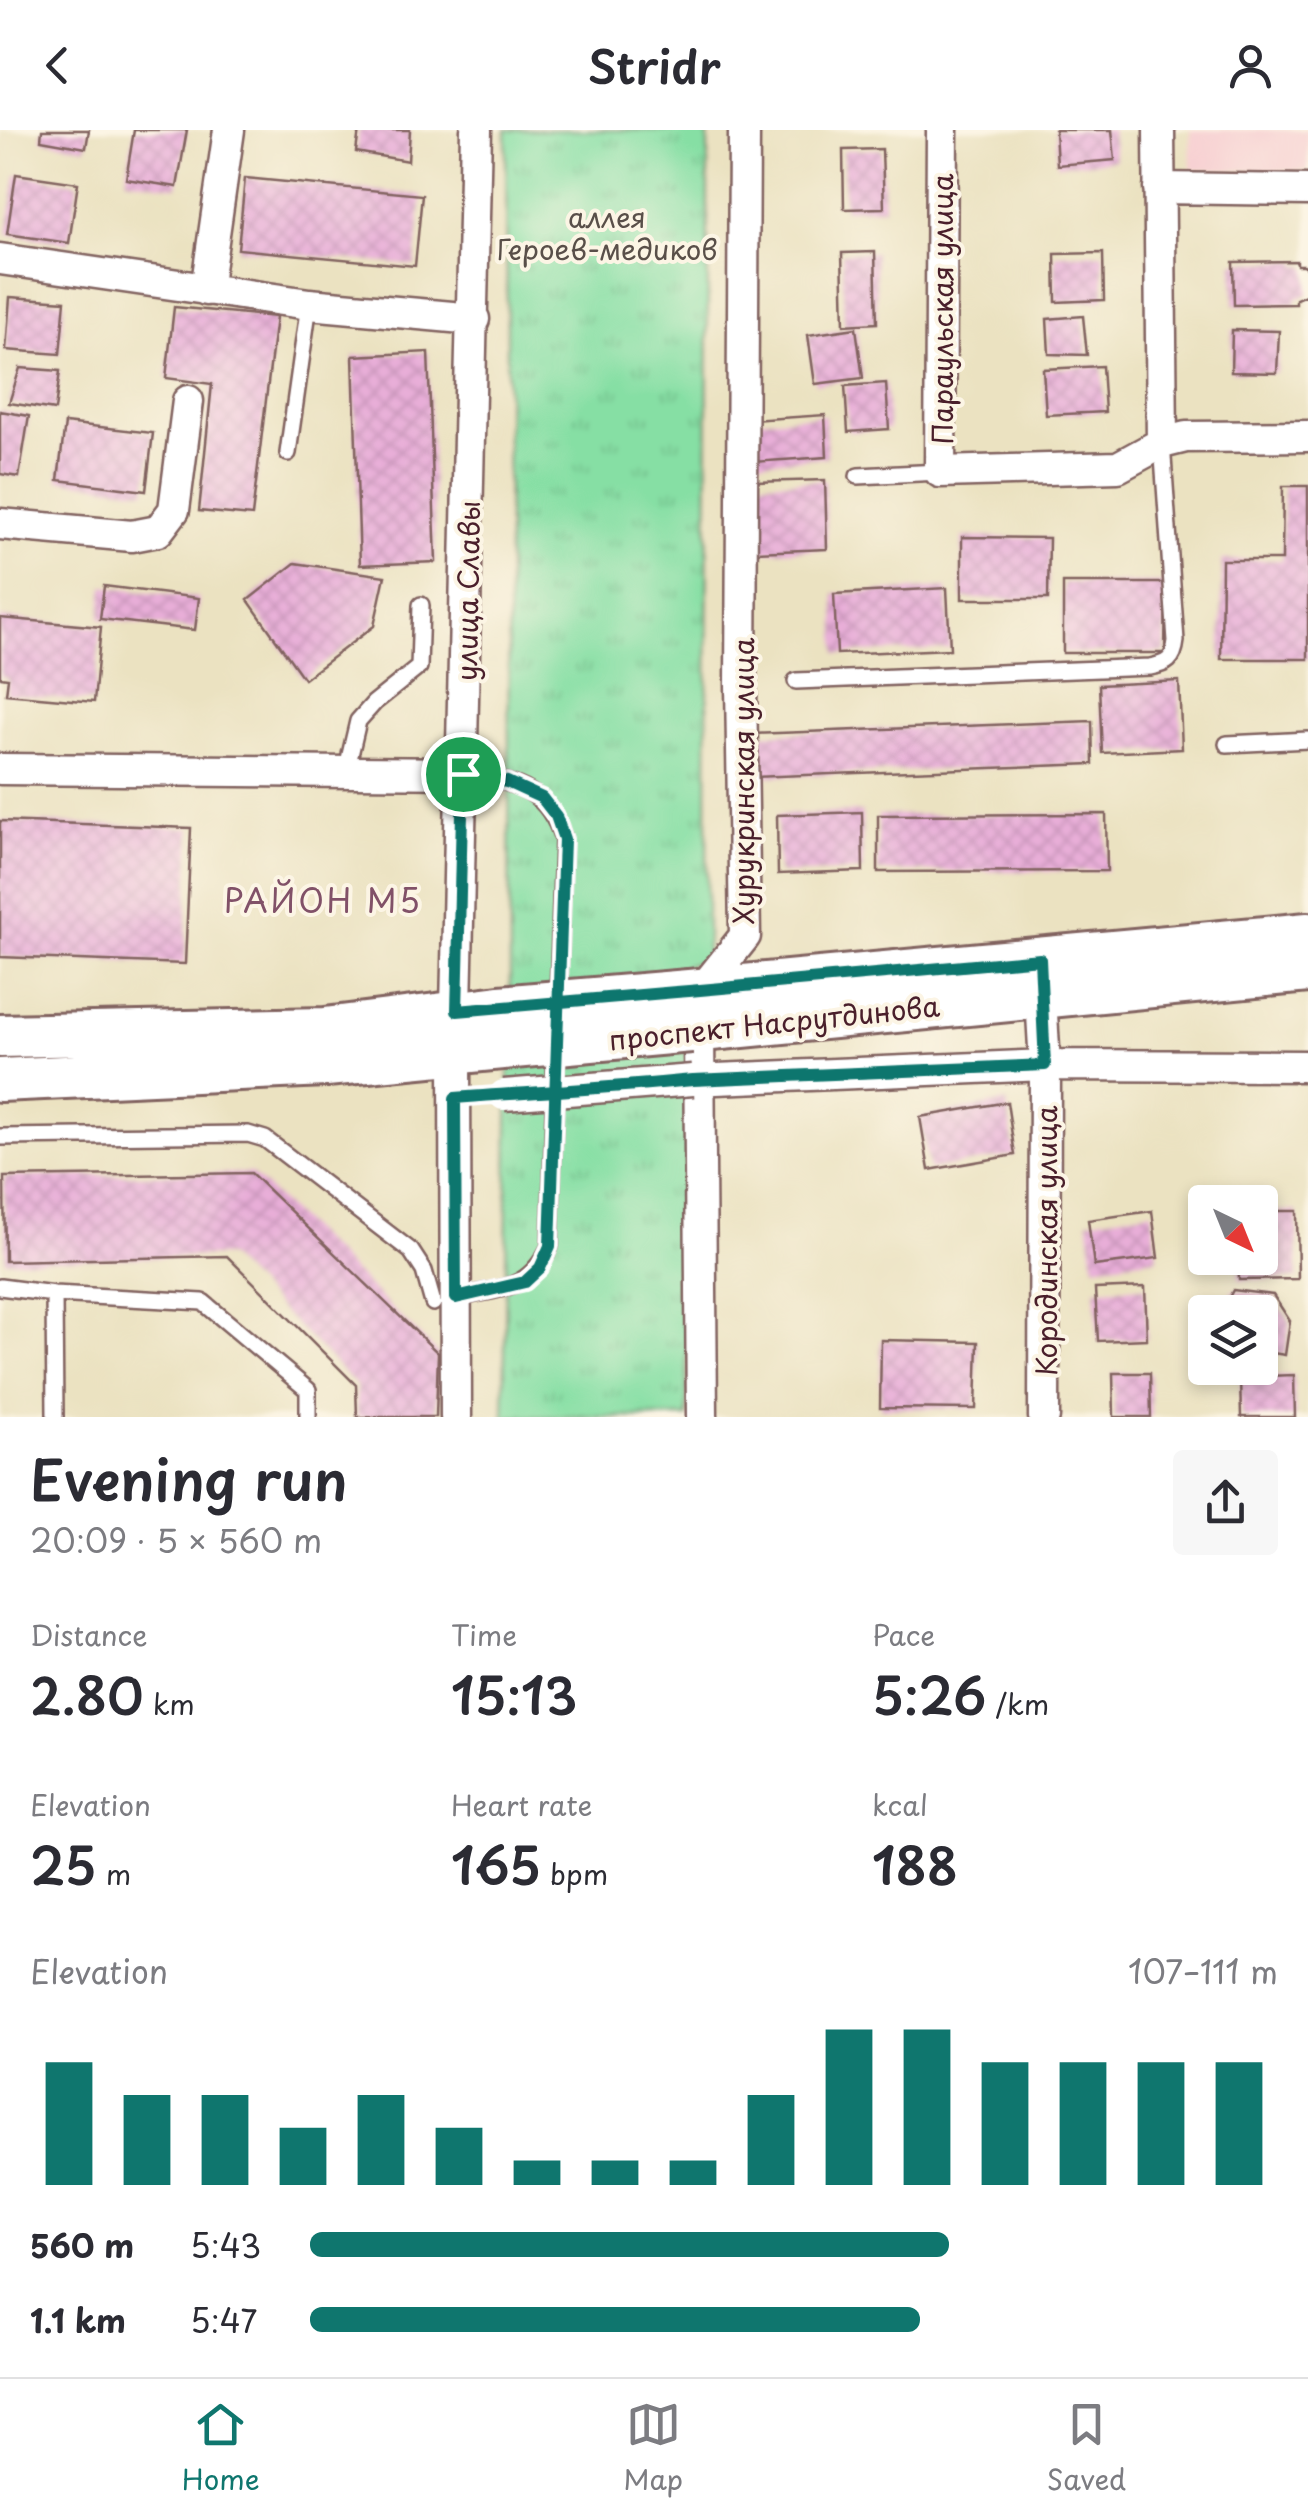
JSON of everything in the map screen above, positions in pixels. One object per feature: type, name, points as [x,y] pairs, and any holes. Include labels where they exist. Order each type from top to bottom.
[{"type":"main road","name":"проспект Насрутдинова","points":[[1040,978],[1308,934]]},
{"type":"main road","name":"проспект Насрутдинова","points":[[0,1036],[325,1029],[456,1032],[1040,978],[1308,971]]},
{"type":"main road","name":"проспект Насрутдинова","points":[[0,1080],[326,1065],[456,1032]]},
{"type":"street","points":[[206,290],[228,130]]},
{"type":"street","name":"улица Славы","points":[[456,1417],[444,1300],[455,1098],[476,130]]},
{"type":"street","name":"Хурукринская улица","points":[[695,1010],[744,936],[744,130]]},
{"type":"street","name":"Параульская улица","points":[[942,130],[940,472],[1118,467],[1162,442],[1186,436],[1308,436]]},
{"type":"street","points":[[1158,130],[1162,442]]},
{"type":"street","points":[[1159,188],[1308,190]]},
{"type":"street","points":[[0,259],[310,304],[474,319]]},
{"type":"street","points":[[0,524],[132,536],[158,531],[174,510],[188,401]]},
{"type":"street","points":[[0,770],[463,774]]},
{"type":"street","name":"Кородинская улица","points":[[1040,978],[1045,1065],[1044,1417]]},
{"type":"street","points":[[695,1010],[702,1417]]},
{"type":"street","points":[[455,1098],[696,1080],[1045,1065],[1308,1066]]},
{"type":"lane","points":[[288,453],[310,304]]},
{"type":"lane","points":[[796,681],[1167,664],[1175,654],[1176,642],[1162,442]]},
{"type":"lane","points":[[858,476],[940,472]]},
{"type":"lane","points":[[346,772],[358,721],[374,703],[419,668],[421,605]]},
{"type":"lane","points":[[1227,744],[1308,740]]},
{"type":"lane","points":[[463,774],[507,782],[542,798],[556,816],[564,839],[558,1013]]},
{"type":"lane","points":[[0,1137],[248,1134],[265,1140],[411,1251],[444,1300],[525,1282],[540,1268],[550,1246],[557,1033]]},
{"type":"lane","points":[[0,1287],[54,1294],[203,1302],[308,1390],[308,1417]]},
{"type":"lane","points":[[54,1294],[56,1417]]},
{"type":"shaded area","points":[[1190,130],[1308,130],[1308,171],[1191,170]]},
{"type":"green space","name":"аллея Героев-медиков","points":[[506,130],[708,130],[707,961],[686,965],[687,1417],[504,1417],[510,976]]},
{"type":"building","points":[[42,130],[89,130],[86,148],[41,140]]},
{"type":"building","points":[[134,130],[187,130],[177,187],[126,179]]},
{"type":"building","points":[[359,130],[410,130],[408,161],[356,152]]},
{"type":"building","points":[[1055,130],[1112,130],[1115,160],[1057,165]]},
{"type":"building","points":[[882,149],[884,208],[844,209],[843,150]]},
{"type":"building","points":[[16,174],[78,183],[69,243],[7,234]]},
{"type":"building","points":[[245,178],[422,195],[415,266],[238,249]]},
{"type":"building","points":[[875,252],[877,323],[844,325],[842,253]]},
{"type":"building","points":[[1103,253],[1104,300],[1056,302],[1055,254]]},
{"type":"building","points":[[1297,261],[1297,265],[1308,270],[1308,294],[1296,299],[1296,304],[1234,305],[1233,262]]},
{"type":"building","points":[[10,297],[65,301],[60,354],[6,350]]},
{"type":"building","points":[[174,307],[276,317],[252,516],[199,511],[212,384],[166,378]]},
{"type":"building","points":[[1083,316],[1087,355],[1049,354],[1047,319]]},
{"type":"building","points":[[856,328],[863,378],[815,384],[808,335]]},
{"type":"building","points":[[1232,330],[1279,331],[1277,373],[1231,372]]},
{"type":"building","points":[[428,352],[436,562],[360,565],[353,356]]},
{"type":"building","points":[[1102,366],[1105,412],[1046,415],[1043,369]]},
{"type":"building","points":[[20,368],[60,371],[55,410],[9,403]]},
{"type":"building","points":[[886,383],[889,429],[848,432],[845,386]]},
{"type":"building","points":[[0,411],[29,416],[19,477],[0,474]]},
{"type":"building","points":[[825,415],[827,457],[753,462],[750,420]]},
{"type":"building","points":[[65,423],[153,433],[146,491],[58,480]]},
{"type":"building","points":[[825,480],[827,549],[756,552],[754,482]]},
{"type":"building","points":[[1283,486],[1308,486],[1308,659],[1221,659],[1222,560],[1282,560]]},
{"type":"building","points":[[962,537],[1049,538],[1048,599],[962,599]]},
{"type":"building","points":[[295,563],[385,576],[374,626],[304,679],[248,600]]},
{"type":"building","points":[[1063,583],[1166,583],[1165,653],[1063,653]]},
{"type":"building","points":[[104,586],[199,598],[195,630],[100,619]]},
{"type":"building","points":[[947,588],[950,649],[837,654],[834,594]]},
{"type":"building","points":[[0,618],[101,627],[94,702],[6,694],[8,678],[0,677]]},
{"type":"building","points":[[1179,681],[1182,749],[1102,753],[1099,685]]},
{"type":"building","points":[[1092,721],[1093,764],[753,777],[752,734]]},
{"type":"building","points":[[862,812],[863,871],[778,874],[777,815]]},
{"type":"building","points":[[1106,814],[1107,871],[878,872],[878,815]]},
{"type":"building","points":[[0,821],[191,828],[185,964],[0,957]]},
{"type":"building","points":[[1007,1102],[1015,1155],[929,1170],[920,1117]]},
{"type":"building","points":[[251,1173],[438,1353],[436,1417],[357,1417],[356,1385],[227,1256],[5,1261],[4,1177]]},
{"type":"building","points":[[1152,1211],[1158,1258],[1094,1266],[1088,1220]]},
{"type":"building","points":[[1278,1211],[1297,1211],[1298,1279],[1239,1280],[1239,1275],[1278,1275]]},
{"type":"building","points":[[1145,1287],[1147,1339],[1098,1341],[1095,1289]]},
{"type":"building","points":[[1233,1290],[1273,1295],[1230,1295]]},
{"type":"building","points":[[1278,1303],[1290,1321],[1285,1355],[1278,1354]]},
{"type":"building","points":[[881,1340],[978,1342],[976,1409],[880,1408]]},
{"type":"building","points":[[1113,1373],[1150,1373],[1151,1417],[1114,1417]]},
{"type":"building","points":[[1294,1375],[1295,1417],[1241,1417],[1240,1385],[1278,1385],[1278,1376]]},
{"type":"district","name":"РАЙОН М5","points":[[323,900]]},
{"type":"route","points":[[463,774],[457,1011],[500,1008],[588,1000],[676,992],[689,991],[1040,959],[1045,1065],[693,1080],[676,1082],[590,1088],[504,1094],[455,1098],[456,1298],[525,1282],[540,1268],[550,1246],[554,1110],[559,974],[564,839],[556,816],[542,798],[507,782],[463,774]]}]
